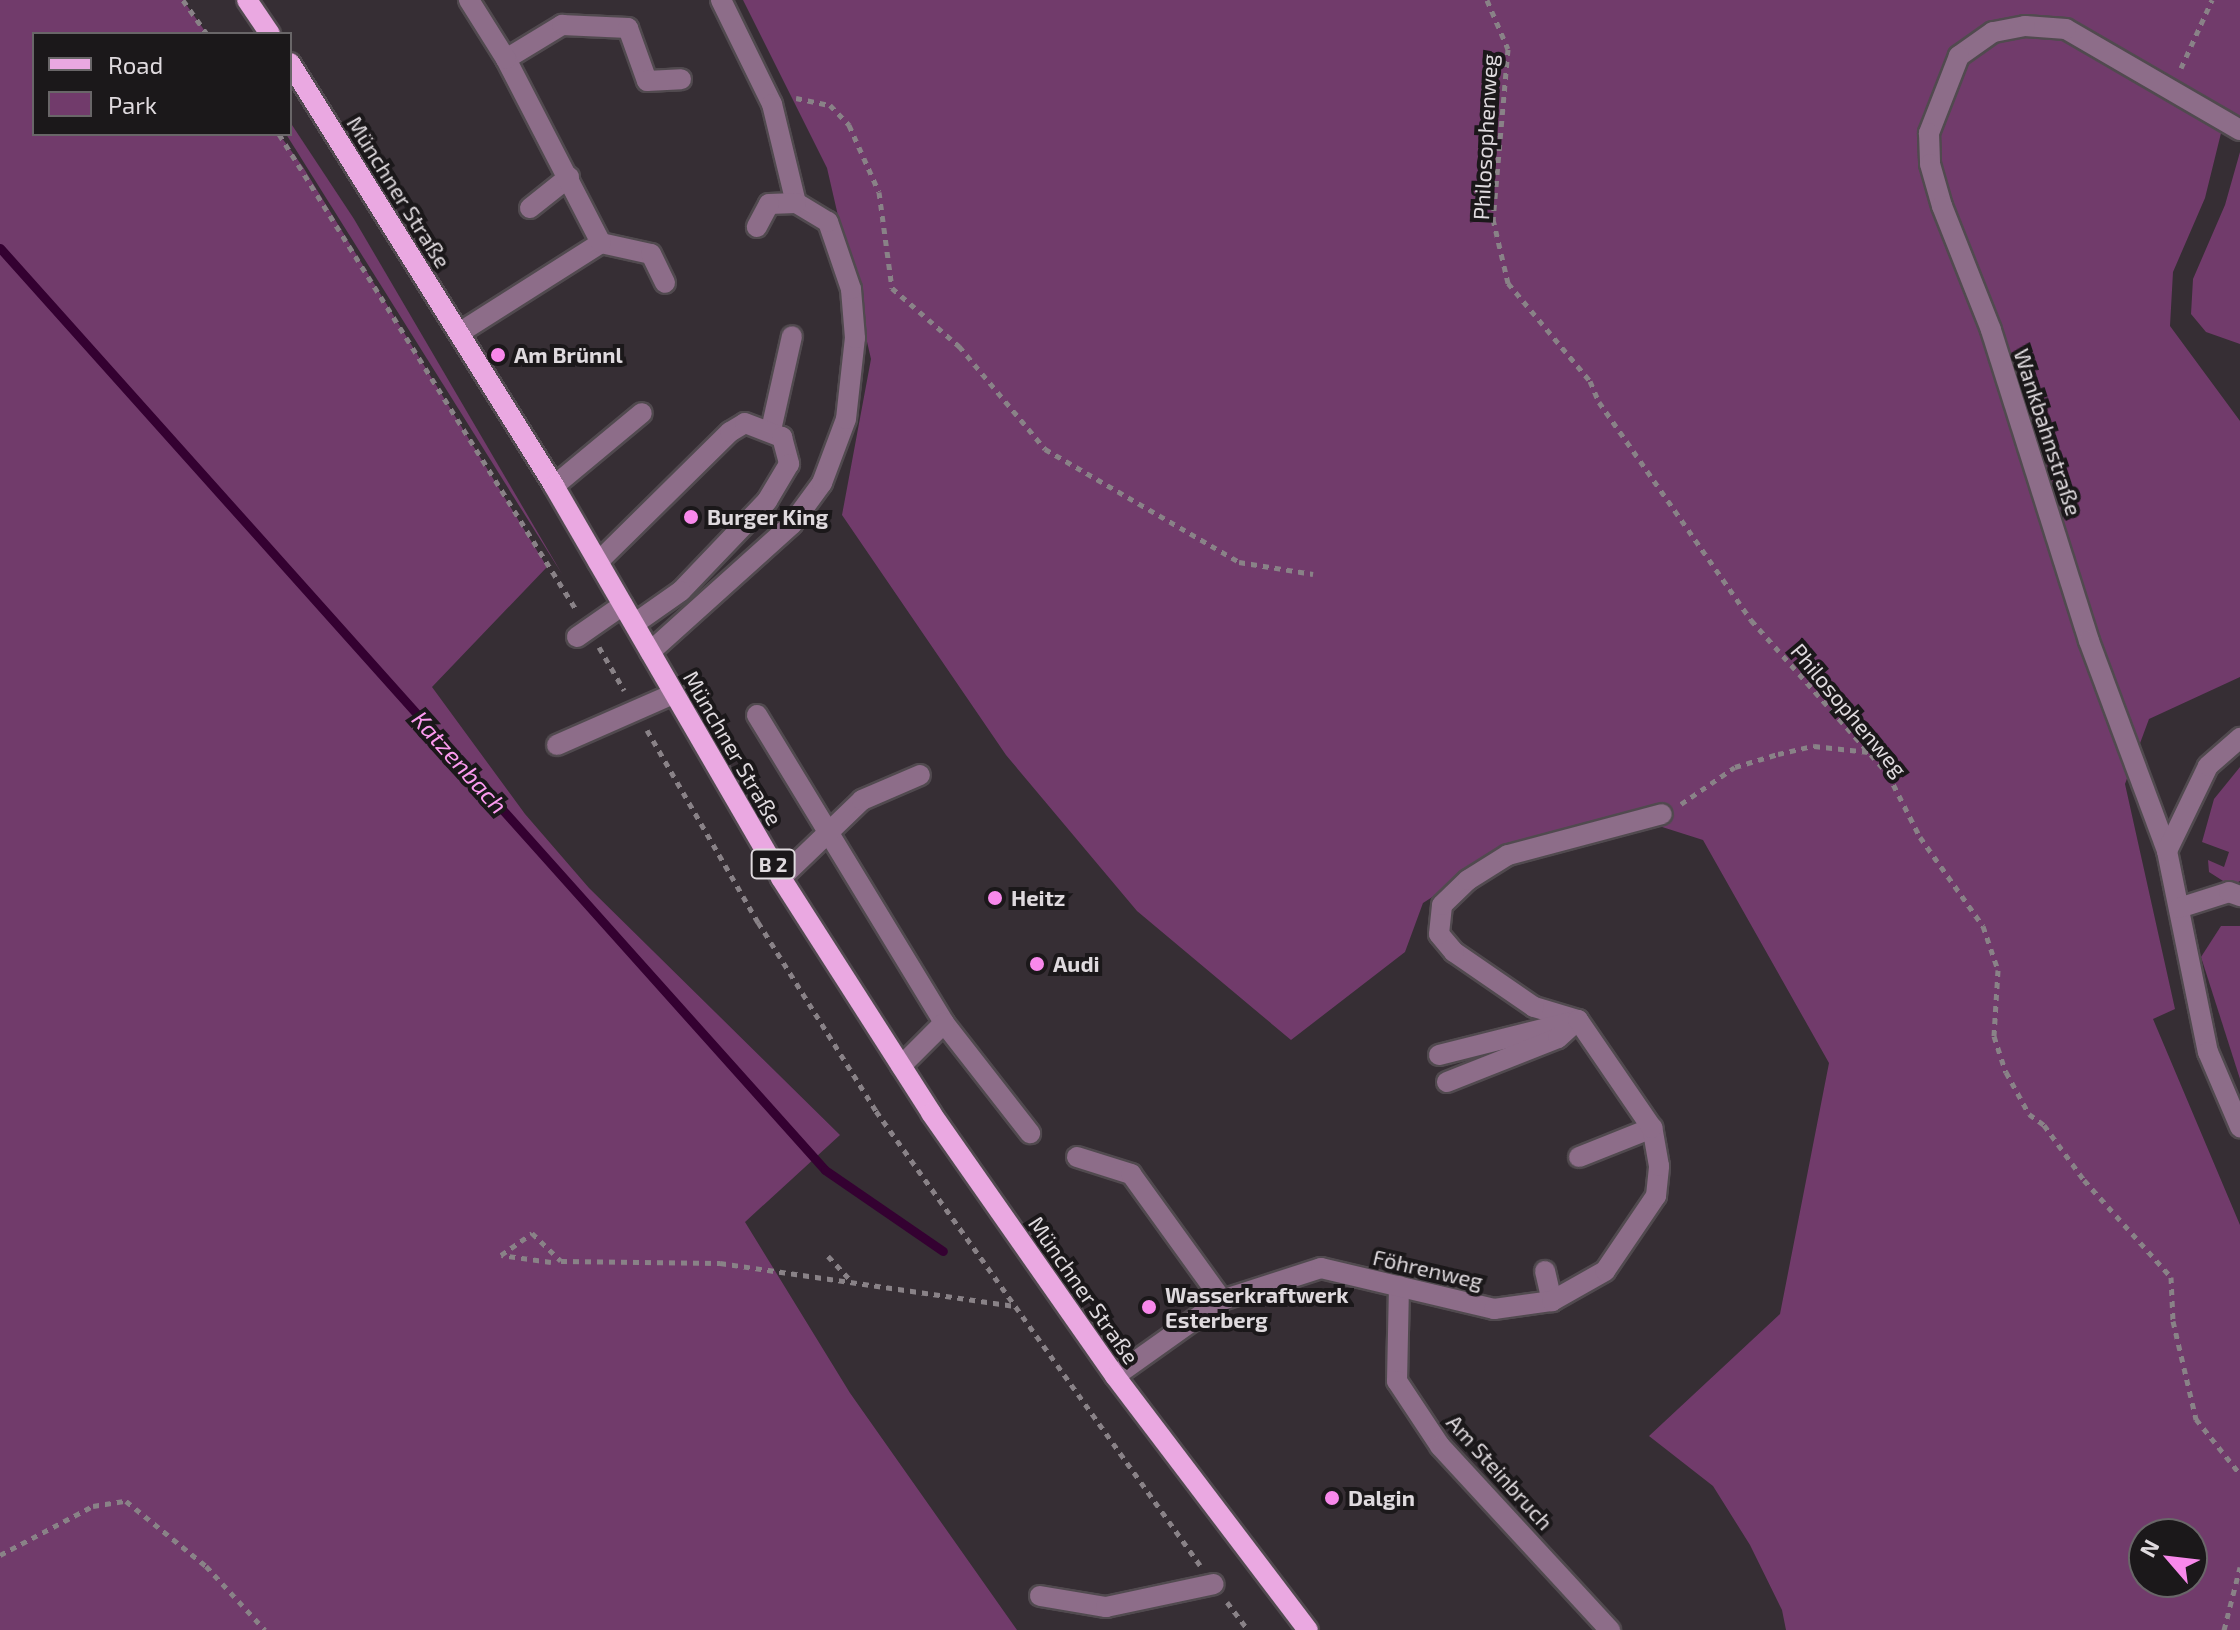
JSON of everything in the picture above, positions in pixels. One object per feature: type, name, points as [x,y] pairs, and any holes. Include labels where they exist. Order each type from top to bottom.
[{"type":"main road","points":[[247,0],[269,32]]},
{"type":"main road","name":"Münchner Straße","points":[[292,66],[554,486],[781,878],[901,1066],[1115,1376],[1308,1630]]},
{"type":"street","points":[[469,0],[506,59],[601,243]]},
{"type":"street","points":[[721,0],[772,104],[796,203]]},
{"type":"street","points":[[506,59],[562,25],[628,28],[647,81],[681,79]]},
{"type":"street","name":"Wankbahnstraße","points":[[2240,130],[2066,29],[2025,26],[1993,32],[1959,56],[1929,133],[1930,164],[1942,206],[1991,330],[2089,641],[2167,851],[2208,1052],[2240,1127]]},
{"type":"street","points":[[530,208],[569,177]]},
{"type":"street","points":[[650,652],[792,524],[822,483],[846,419],[855,338],[851,289],[828,222],[796,203],[769,204],[757,227]]},
{"type":"street","points":[[459,333],[601,243],[651,254],[665,283]]},
{"type":"street","points":[[771,430],[792,336]]},
{"type":"street","points":[[554,486],[642,413]]},
{"type":"street","points":[[598,562],[730,432],[745,423],[771,430],[782,437],[789,464],[767,501],[681,591],[634,624]]},
{"type":"street","points":[[585,633],[623,605]]},
{"type":"street","points":[[557,745],[673,694]]},
{"type":"street","points":[[757,715],[831,832],[944,1023],[1030,1133]]},
{"type":"street","points":[[2167,851],[2208,766],[2240,738]]},
{"type":"street","points":[[781,878],[862,800],[920,775]]},
{"type":"street","points":[[1578,1020],[1534,1007],[1454,952],[1439,934],[1442,905],[1468,880],[1508,855],[1662,814]]},
{"type":"street","points":[[2179,908],[2229,892],[2240,896]]},
{"type":"street","points":[[1439,1055],[1578,1020]]},
{"type":"street","points":[[1447,1082],[1558,1038],[1578,1020]]},
{"type":"street","name":"Föhrenweg","points":[[1115,1376],[1222,1300],[1321,1268],[1494,1309],[1552,1301],[1605,1271],[1636,1233],[1656,1196],[1659,1166],[1652,1128],[1578,1020]]},
{"type":"street","points":[[901,1066],[944,1023]]},
{"type":"street","points":[[1579,1157],[1652,1128]]},
{"type":"street","points":[[1077,1157],[1131,1174],[1222,1300]]},
{"type":"street","points":[[1545,1271],[1552,1301]]},
{"type":"street","name":"Am Steinbruch","points":[[1399,1286],[1397,1381],[1440,1446],[1605,1628]]},
{"type":"street","points":[[1040,1596],[1106,1607],[1214,1584]]},
{"type":"path","points":[[183,0],[206,32]]},
{"type":"path","name":"Philosophenweg","points":[[1487,0],[1508,49],[1493,219],[1508,283],[1590,381],[1599,402],[1751,620],[1888,774],[1920,837],[1983,926],[1998,970],[1994,1036],[2006,1072],[2029,1114],[2044,1125],[2084,1180],[2171,1277],[2173,1321],[2196,1419],[2240,1474]]},
{"type":"path","points":[[2172,89],[2212,0]]},
{"type":"path","points":[[772,104],[797,98],[830,105],[849,125],[879,192],[892,288],[959,346],[1045,449],[1239,562],[1313,574]]},
{"type":"path","points":[[280,136],[635,710],[758,922],[876,1111],[1248,1630]]},
{"type":"path","points":[[1662,814],[1705,792],[1735,767],[1778,754],[1814,746],[1870,752]]},
{"type":"path","points":[[551,1262],[501,1255],[532,1233],[561,1261],[720,1263],[1013,1306]]},
{"type":"path","points":[[828,1256],[853,1283]]},
{"type":"path","points":[[0,1555],[93,1506],[126,1501],[206,1566],[265,1630]]},
{"type":"path","points":[[2224,1630],[2240,1567]]},
{"type":"green space","points":[[0,0],[183,0],[206,32],[32,32],[32,136],[280,136],[303,167],[547,567],[432,687],[525,814],[589,888],[840,1135],[745,1222],[850,1393],[1017,1630],[0,1630]]},
{"type":"green space","points":[[743,0],[2240,0],[2240,130],[2224,121],[2205,198],[2173,272],[2170,326],[2240,421],[2240,677],[2149,719],[2125,784],[2175,1009],[2153,1019],[2240,1225],[2240,1630],[1786,1630],[1782,1610],[1750,1545],[1713,1486],[1649,1436],[1780,1314],[1829,1063],[1703,840],[1659,826],[1521,840],[1423,903],[1405,952],[1291,1040],[1137,911],[1006,755],[842,515],[871,359],[827,168]]},
{"type":"green space","points":[[292,125],[354,219],[562,574],[287,136],[292,136]]},
{"type":"green space","points":[[2240,152],[2240,344],[2206,332],[2191,314],[2193,279],[2225,205]]},
{"type":"green space","points":[[2240,767],[2240,881],[2231,886],[2209,872],[2208,860],[2224,867],[2229,852],[2202,842],[2214,799]]},
{"type":"green space","points":[[2221,926],[2240,926],[2240,1079],[2201,957]]},
{"type":"waterway","name":"Katzenbach","points":[[0,248],[825,1170],[943,1251]]},
{"type":"place","name":"Am Brünnl","points":[[498,355]]},
{"type":"place","name":"Burger King","points":[[691,517]]},
{"type":"place","name":"Heitz","points":[[995,898]]},
{"type":"place","name":"Audi","points":[[1037,964]]},
{"type":"place","name":"Wasserkraftwerk Esterberg","points":[[1149,1307]]},
{"type":"place","name":"Dalgin","points":[[1332,1498]]}]
